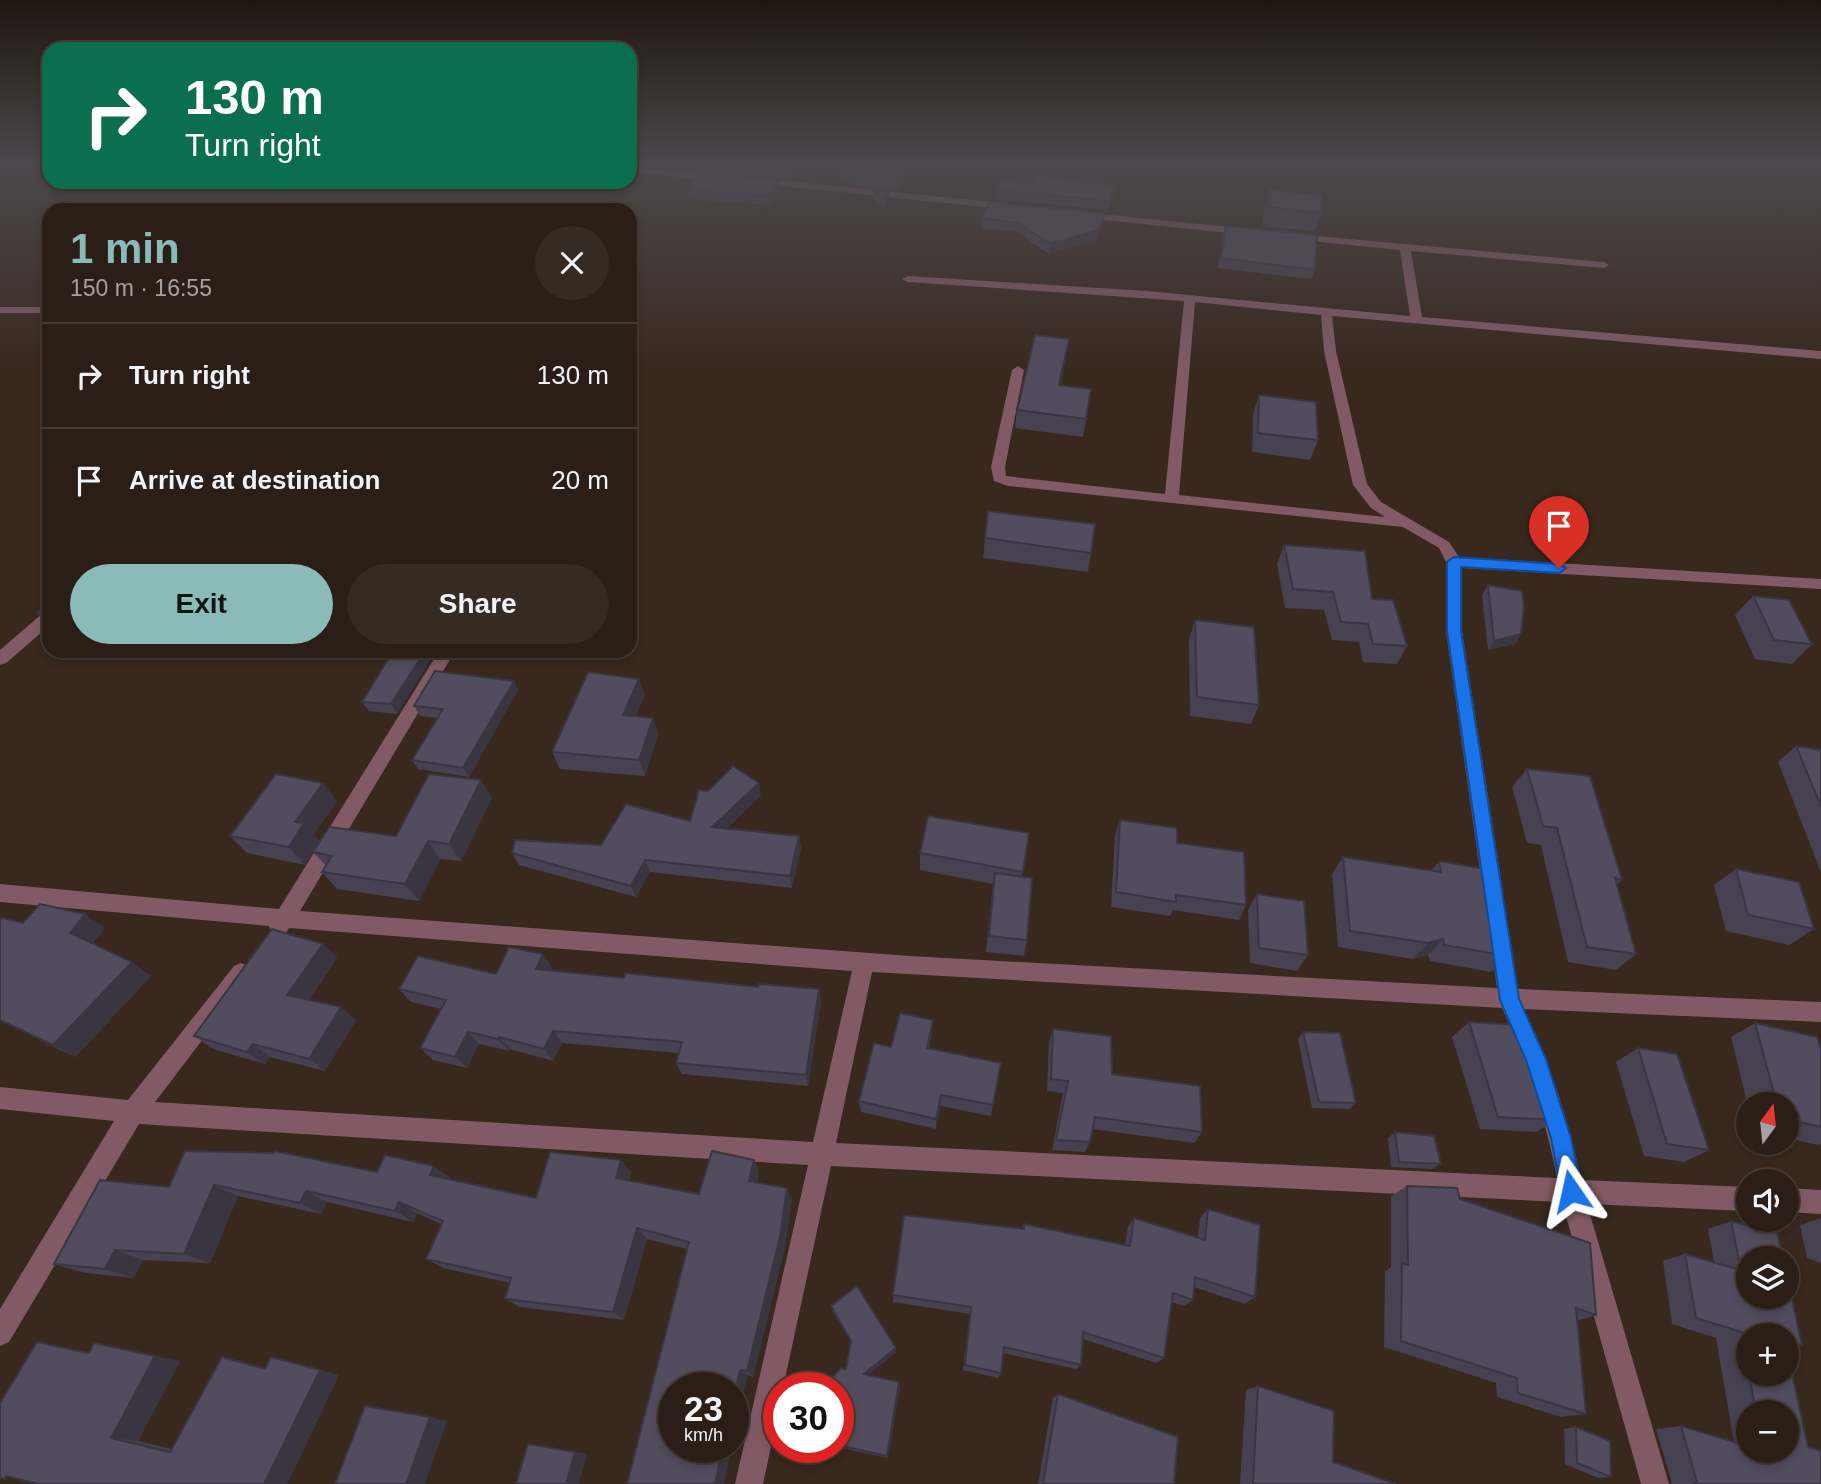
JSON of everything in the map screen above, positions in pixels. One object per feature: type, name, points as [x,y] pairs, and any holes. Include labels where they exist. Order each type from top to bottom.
[{"type":"street","points":[[1283,236],[1604,265]]},
{"type":"street","points":[[1405,248],[1417,322]]},
{"type":"street","points":[[908,279],[1190,299],[1417,322],[1821,355]]},
{"type":"street","points":[[1172,499],[1190,299]]},
{"type":"street","points":[[0,310],[42,310]]},
{"type":"street","points":[[1326,312],[1331,351],[1360,485],[1376,505],[1444,545],[1454,562],[1454,631],[1509,1000],[1536,1059],[1561,1138],[1571,1191],[1655,1484]]},
{"type":"street","points":[[1018,370],[998,467],[999,478],[1008,482],[1411,524]]},
{"type":"street","points":[[1454,562],[1821,584]]},
{"type":"street","points":[[0,659],[42,623]]},
{"type":"street","points":[[0,1333],[133,1112],[285,920],[443,658]]},
{"type":"street","points":[[0,893],[285,920],[864,963],[1509,1000],[1821,1012]]},
{"type":"street","points":[[749,1484],[864,963]]},
{"type":"street","points":[[0,1098],[133,1112],[822,1154],[1736,1198]]},
{"type":"street","points":[[1799,1201],[1821,1202]]},
{"type":"building","points":[[1037,235],[1081,235],[1050,244]]},
{"type":"building","points":[[1225,235],[1317,235],[1315,270],[1221,258]]},
{"type":"building","points":[[1035,335],[1069,339],[1059,385],[1091,389],[1086,419],[1017,410]]},
{"type":"building","points":[[1259,395],[1316,402],[1318,440],[1258,433]]},
{"type":"building","points":[[988,511],[1095,524],[1091,553],[985,538]]},
{"type":"building","points":[[1284,545],[1365,551],[1372,599],[1393,600],[1407,646],[1373,644],[1368,624],[1341,622],[1333,592],[1293,589]]},
{"type":"building","points":[[1488,585],[1522,591],[1524,605],[1521,634],[1494,641]]},
{"type":"building","points":[[1753,596],[1789,600],[1812,644],[1774,640]]},
{"type":"building","points":[[1195,620],[1254,627],[1259,705],[1197,697]]},
{"type":"building","points":[[389,658],[421,658],[391,704],[362,702]]},
{"type":"building","points":[[435,671],[514,681],[463,768],[412,760],[443,709],[414,706]]},
{"type":"building","points":[[588,672],[639,679],[623,715],[653,718],[639,760],[552,752]]},
{"type":"building","points":[[1796,746],[1821,750],[1821,806]]},
{"type":"building","points":[[733,766],[759,783],[712,827],[799,836],[790,876],[645,860],[631,886],[512,853],[515,840],[601,845],[626,804],[690,821],[699,790],[708,791]]},
{"type":"building","points":[[1527,769],[1590,776],[1622,880],[1615,878],[1636,954],[1587,947],[1557,828],[1543,826]]},
{"type":"building","points":[[276,774],[323,783],[295,822],[304,823],[289,847],[230,836]]},
{"type":"building","points":[[429,774],[481,780],[449,844],[428,841],[405,884],[322,872],[332,856],[313,852],[329,827],[396,836]]},
{"type":"building","points":[[928,816],[1029,833],[1023,872],[920,853]]},
{"type":"building","points":[[1120,820],[1177,828],[1177,843],[1244,852],[1246,905],[1176,895],[1176,902],[1116,892]]},
{"type":"building","points":[[1343,857],[1441,872],[1439,861],[1492,870],[1508,956],[1444,945],[1443,939],[1428,943],[1350,931]]},
{"type":"building","points":[[1736,869],[1799,882],[1814,929],[1748,915]]},
{"type":"building","points":[[995,873],[1032,878],[1027,940],[989,936]]},
{"type":"building","points":[[1257,894],[1304,901],[1308,955],[1259,948]]},
{"type":"building","points":[[40,904],[85,914],[70,933],[132,962],[53,1045],[0,1020],[0,920],[2,918],[23,923]]},
{"type":"building","points":[[272,929],[323,944],[287,995],[341,1007],[309,1059],[253,1044],[247,1052],[194,1036]]},
{"type":"building","points":[[509,947],[543,954],[536,969],[624,978],[625,973],[758,987],[758,984],[819,989],[806,1075],[676,1063],[682,1042],[553,1031],[544,1049],[468,1032],[455,1057],[420,1048],[446,1000],[399,989],[418,956],[496,974]]},
{"type":"building","points":[[900,1013],[933,1020],[927,1048],[1001,1063],[993,1105],[941,1095],[936,1119],[859,1101],[874,1043],[891,1047]]},
{"type":"building","points":[[1469,1022],[1522,1025],[1556,1120],[1498,1117]]},
{"type":"building","points":[[1755,1023],[1817,1037],[1821,1050],[1821,1127],[1799,1122],[1799,1092],[1774,1092]]},
{"type":"building","points":[[1053,1029],[1111,1036],[1112,1074],[1200,1086],[1202,1132],[1095,1117],[1090,1142],[1056,1140],[1068,1081],[1051,1079]]},
{"type":"building","points":[[1303,1032],[1340,1033],[1356,1103],[1319,1102]]},
{"type":"building","points":[[1638,1048],[1677,1054],[1709,1150],[1667,1144]]},
{"type":"building","points":[[1395,1132],[1434,1136],[1441,1164],[1399,1162]]},
{"type":"building","points":[[185,1151],[274,1151],[377,1172],[385,1155],[434,1166],[430,1175],[536,1198],[550,1152],[621,1160],[616,1178],[699,1194],[712,1151],[754,1160],[749,1181],[787,1188],[780,1237],[747,1371],[658,1372],[658,1463],[720,1463],[715,1484],[627,1484],[689,1242],[637,1228],[613,1312],[505,1299],[511,1278],[426,1259],[443,1221],[399,1202],[395,1211],[306,1191],[300,1203],[214,1185],[184,1254],[115,1250],[105,1269],[54,1264],[100,1180],[169,1187]]},
{"type":"building","points":[[1407,1186],[1457,1188],[1460,1199],[1590,1243],[1596,1315],[1576,1308],[1586,1414],[1518,1393],[1517,1378],[1401,1341],[1402,1263],[1408,1265]]},
{"type":"building","points":[[1208,1209],[1260,1225],[1255,1297],[1195,1277],[1193,1300],[1173,1293],[1164,1358],[1083,1332],[1081,1365],[1004,1347],[1001,1373],[965,1365],[971,1307],[893,1295],[904,1215],[1024,1229],[1024,1224],[1130,1246],[1134,1218],[1205,1240]]},
{"type":"building","points":[[1731,1221],[1736,1222],[1736,1232],[1777,1233],[1780,1246],[1736,1246]]},
{"type":"building","points":[[1685,1254],[1736,1269],[1736,1309],[1794,1309],[1797,1323],[1736,1323],[1736,1330],[1696,1318]]},
{"type":"building","points":[[857,1286],[896,1348],[864,1374],[899,1382],[887,1456],[854,1449],[854,1372],[837,1372],[841,1368],[846,1369],[851,1341],[831,1306]]},
{"type":"building","points":[[37,1342],[89,1353],[94,1343],[155,1356],[111,1438],[170,1452],[222,1357],[265,1369],[271,1357],[320,1370],[264,1484],[38,1484],[6,1476],[5,1479],[0,1478],[0,1403]]},
{"type":"building","points":[[1258,1386],[1334,1411],[1333,1462],[1396,1484],[1253,1484]]},
{"type":"building","points":[[1751,1386],[1795,1386],[1798,1400],[1754,1400]]},
{"type":"building","points":[[1058,1394],[1178,1437],[1174,1484],[1043,1484]]},
{"type":"building","points":[[1799,1405],[1808,1447],[1821,1451],[1821,1484],[1693,1484],[1697,1482],[1681,1426],[1736,1442],[1736,1463],[1799,1463]]},
{"type":"building","points":[[365,1406],[430,1417],[406,1484],[335,1484]]},
{"type":"building","points":[[1576,1427],[1610,1441],[1611,1477],[1577,1463]]},
{"type":"building","points":[[528,1444],[575,1452],[566,1484],[516,1484]]},
{"type":"route","points":[[1559,568],[1454,562],[1454,631],[1509,1000],[1536,1059],[1561,1138],[1571,1191]]}]
